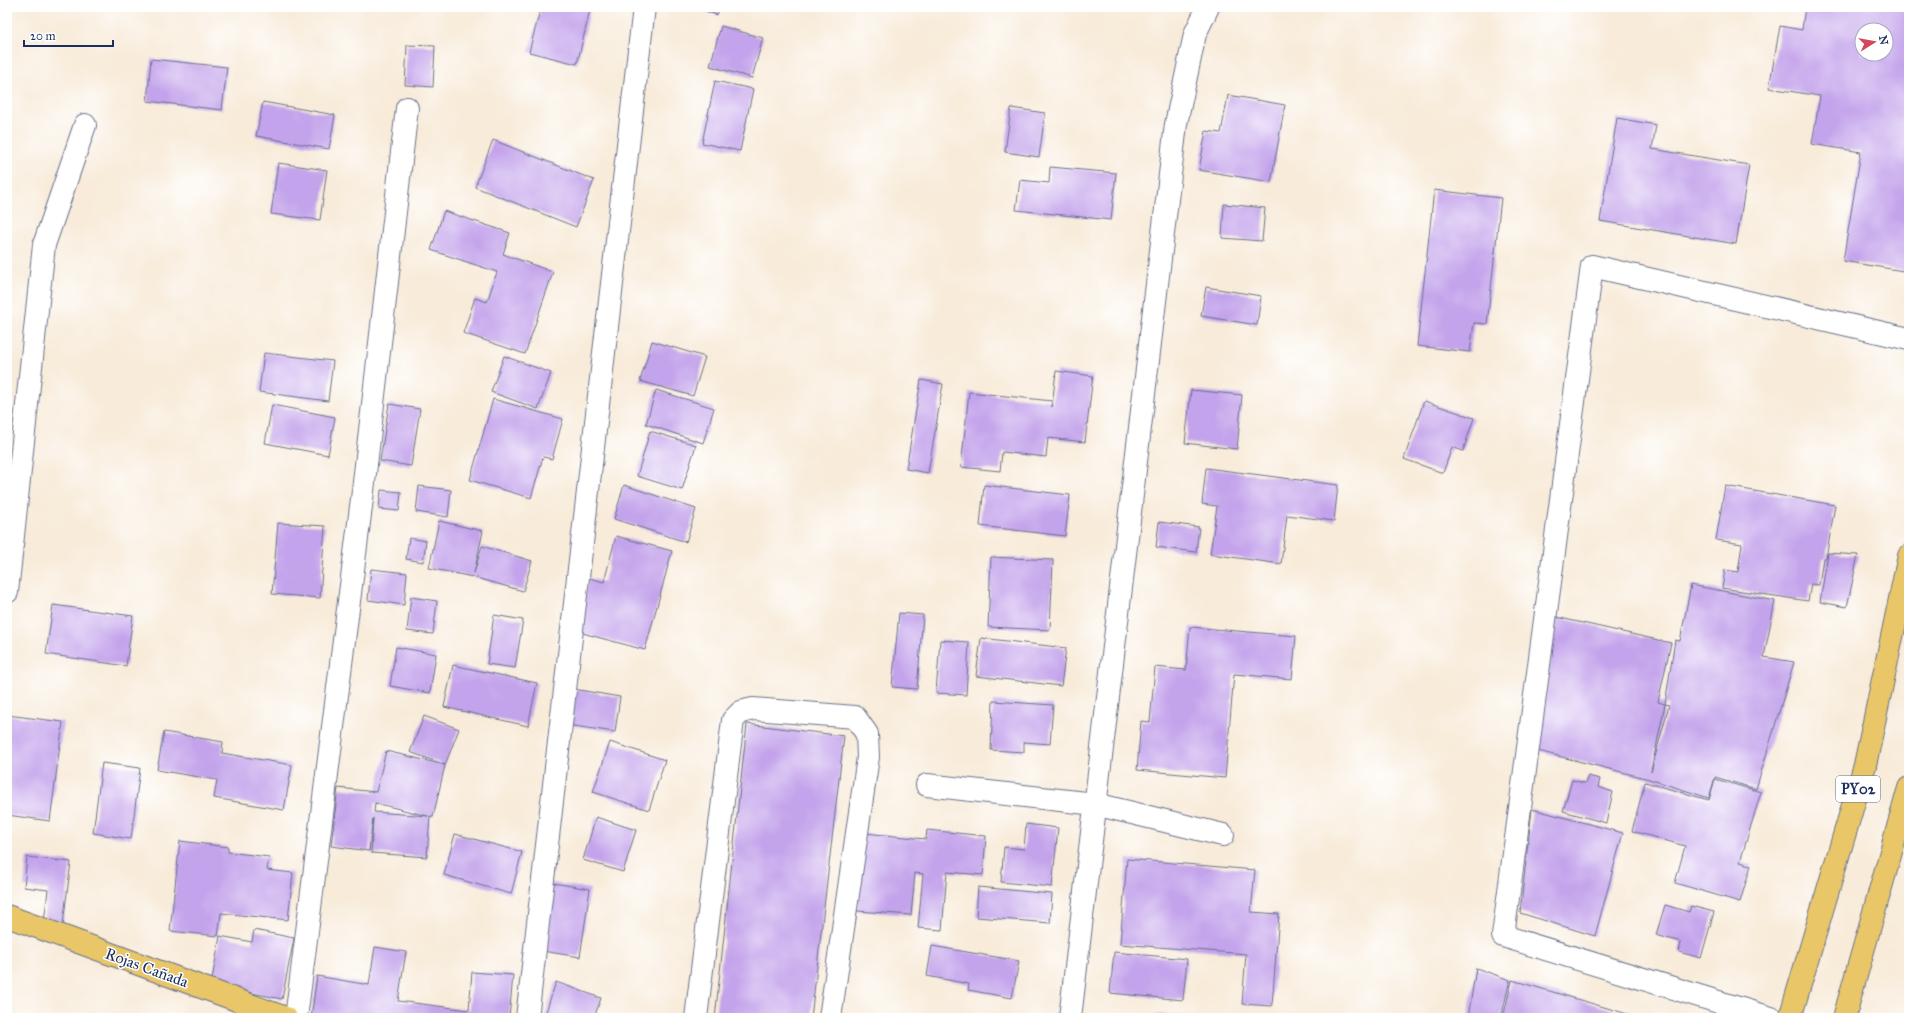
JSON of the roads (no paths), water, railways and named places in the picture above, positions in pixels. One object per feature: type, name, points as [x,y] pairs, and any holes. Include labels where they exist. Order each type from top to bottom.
[{"type":"main road","name":"PY02","points":[[1790,1018],[1865,765],[1909,556]]},
{"type":"main road","points":[[1844,1018],[1909,788]]},
{"type":"main road","name":"Rojas Cañada","points":[[7,916],[286,1018]]},
{"type":"street","points":[[527,1018],[644,7]]},
{"type":"street","points":[[1070,1018],[1176,124],[1195,34],[1208,7]]},
{"type":"street","points":[[296,1018],[363,491],[407,108]]},
{"type":"street","points":[[7,592],[44,245],[85,126]]},
{"type":"street","points":[[1771,1018],[1503,936],[1592,266],[1909,339]]},
{"type":"street","points":[[696,1018],[733,720],[741,712],[753,709],[855,717],[867,734],[868,757],[830,1018]]},
{"type":"street","points":[[927,785],[1095,804],[1223,835]]}]
